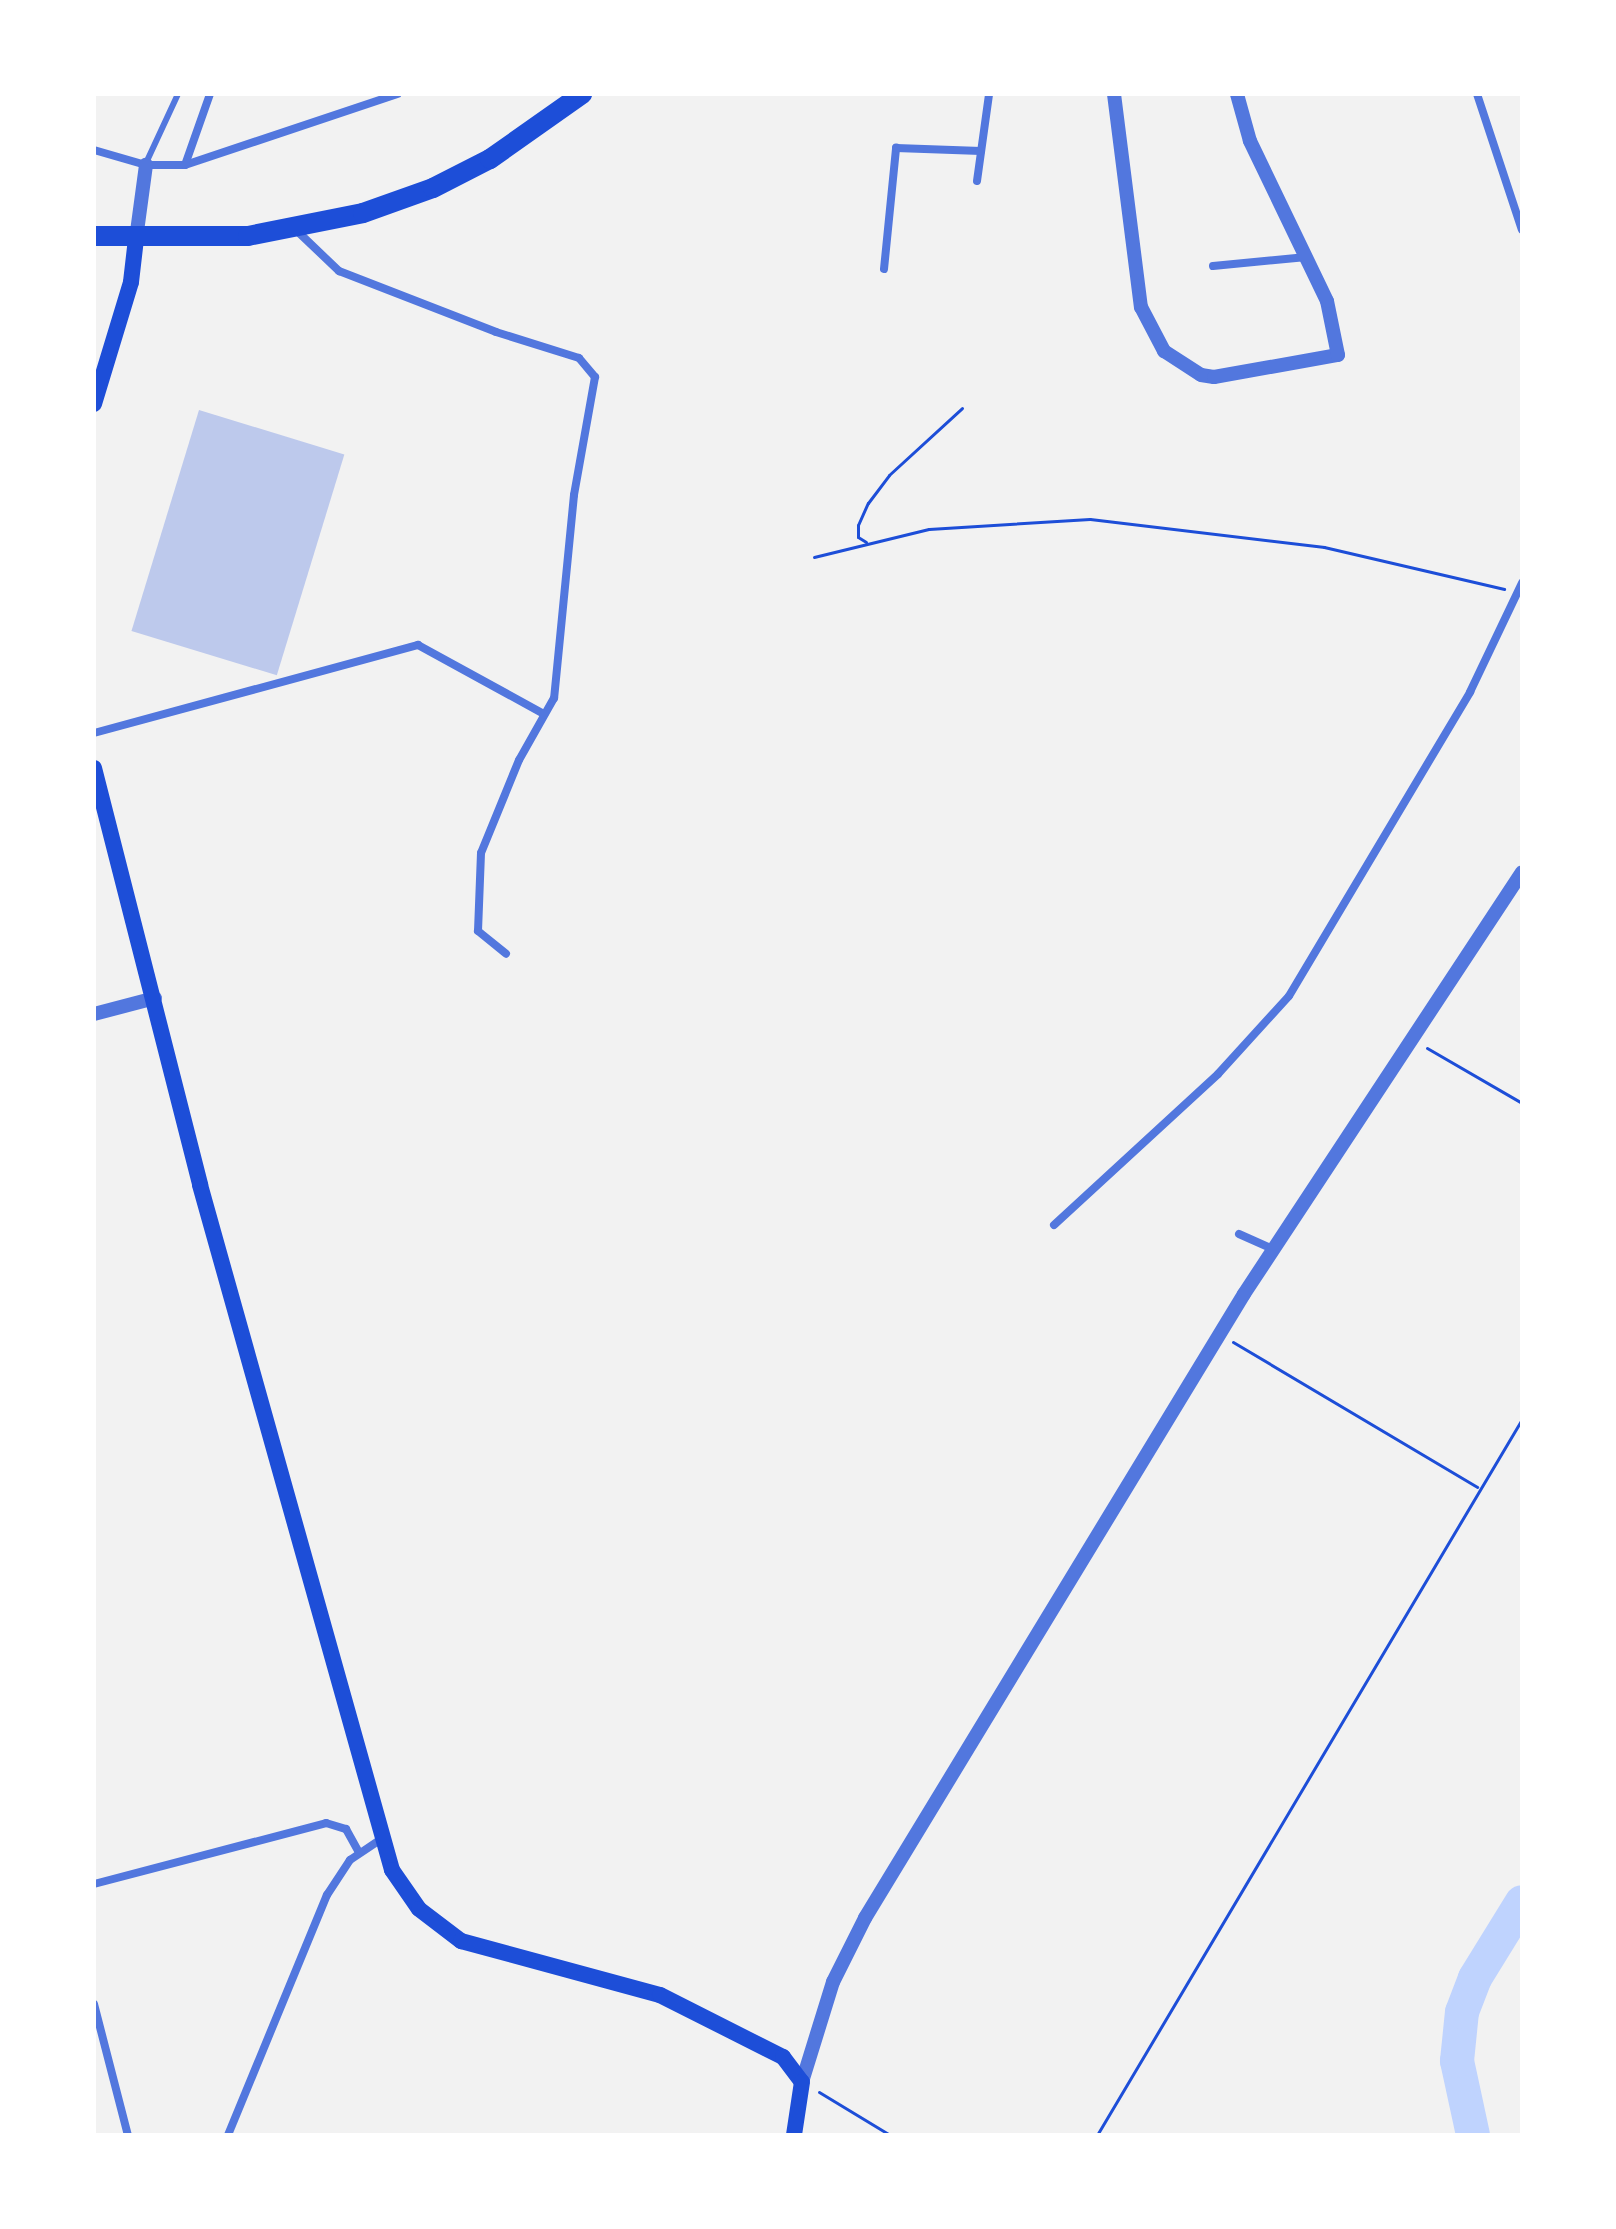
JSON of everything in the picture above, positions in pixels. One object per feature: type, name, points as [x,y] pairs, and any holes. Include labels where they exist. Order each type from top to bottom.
[{"type":"highway","points":[[94,236],[226,238],[363,213],[433,188],[509,148],[582,94]]},
{"type":"main road","points":[[94,404],[131,282],[136,239]]},
{"type":"main road","points":[[94,768],[204,1200],[381,1839],[402,1888],[431,1921],[461,1941],[638,1988],[700,2011],[783,2057],[802,2082],[794,2135]]},
{"type":"street","points":[[185,165],[210,94]]},
{"type":"street","points":[[94,150],[146,165],[185,165],[397,94]]},
{"type":"street","points":[[977,181],[989,94]]},
{"type":"street","points":[[1114,94],[1135,277],[1148,324],[1164,351],[1201,375],[1214,377],[1338,355],[1327,301],[1250,141],[1237,94]]},
{"type":"street","points":[[1477,94],[1522,230]]},
{"type":"street","points":[[884,269],[896,148],[981,151]]},
{"type":"street","points":[[136,239],[146,165]]},
{"type":"street","points":[[294,228],[339,271],[496,332],[579,358],[592,371],[554,698],[481,853],[478,931],[506,954]]},
{"type":"street","points":[[1213,266],[1307,257]]},
{"type":"street","points":[[1054,1225],[1272,1019],[1373,861],[1470,692],[1522,583]]},
{"type":"street","points":[[94,733],[418,645],[544,714]]},
{"type":"street","points":[[802,2082],[833,1982],[853,1940],[1273,1249],[1410,1038],[1521,876]]},
{"type":"street","points":[[94,1014],[155,998]]},
{"type":"street","points":[[1239,1234],[1273,1249]]},
{"type":"street","points":[[94,1884],[326,1823],[346,1829],[359,1852]]},
{"type":"street","points":[[228,2135],[327,1895],[359,1852],[381,1839]]},
{"type":"street","points":[[94,2004],[128,2135]]},
{"type":"lane","points":[[146,165],[177,96],[168,94]]},
{"type":"path","points":[[867,543],[858,537],[858,525],[868,503],[889,475],[962,408]]},
{"type":"path","points":[[814,557],[929,529],[1104,520],[1324,547],[1518,592]]},
{"type":"path","points":[[1410,1038],[1522,1103]]},
{"type":"path","points":[[1220,1335],[1479,1488]]},
{"type":"path","points":[[1097,2135],[1522,1419]]},
{"type":"path","points":[[802,2082],[890,2135]]},
{"type":"building","points":[[199,410],[344,454],[277,675],[131,631]]},
{"type":"waterway","points":[[1473,2135],[1457,2061],[1462,2012],[1475,1978],[1522,1902]]}]
